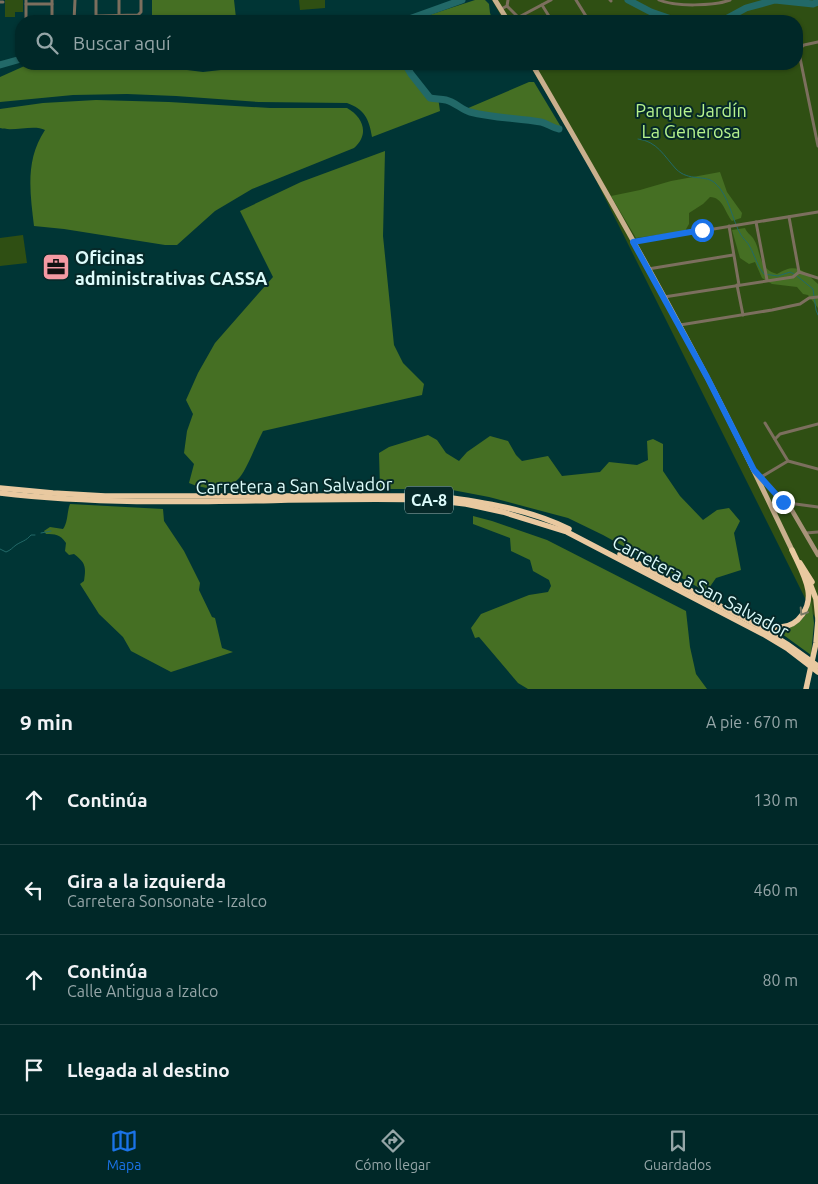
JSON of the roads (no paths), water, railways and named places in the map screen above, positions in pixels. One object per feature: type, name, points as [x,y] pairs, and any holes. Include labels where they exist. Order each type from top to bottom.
[{"type":"highway","name":"CA-8","points":[[0,488],[105,496],[438,496],[525,513],[558,524],[652,570],[755,624],[788,644],[818,666]]},
{"type":"highway","name":"Carretera a San Salvador","points":[[0,493],[41,498],[106,501],[432,500],[466,504],[503,512],[567,532],[608,552],[763,634],[788,649],[818,672]]},
{"type":"highway","points":[[755,624],[776,628],[787,626],[796,621],[806,610],[809,599],[808,588],[792,550]]},
{"type":"highway","points":[[792,550],[810,578],[818,595]]},
{"type":"highway","points":[[792,550],[816,599],[818,620],[806,689]]},
{"type":"main road","points":[[495,0],[504,15]]},
{"type":"main road","points":[[535,70],[664,297],[754,470],[792,550]]},
{"type":"street","points":[[74,15],[75,0]]},
{"type":"street","points":[[96,0],[96,15]]},
{"type":"street","points":[[119,0],[119,15]]},
{"type":"street","points":[[138,15],[141,12],[141,0]]},
{"type":"street","points":[[507,6],[508,0]]},
{"type":"street","points":[[523,15],[551,0]]},
{"type":"street","points":[[576,0],[585,15]]},
{"type":"street","points":[[659,0],[668,3],[730,0]]},
{"type":"street","points":[[26,15],[26,2],[52,2],[52,15]]},
{"type":"street","points":[[542,5],[548,15]]},
{"type":"street","points":[[501,9],[507,6]]},
{"type":"street","points":[[507,6],[517,15]]},
{"type":"street","points":[[803,46],[818,42]]},
{"type":"street","points":[[802,70],[818,146]]},
{"type":"street","points":[[633,242],[818,212]]},
{"type":"street","points":[[789,217],[798,273]]},
{"type":"street","points":[[756,222],[767,279]]},
{"type":"street","points":[[731,226],[743,315]]},
{"type":"street","points":[[648,269],[734,255]]},
{"type":"street","points":[[664,297],[767,279],[793,277],[798,273]]},
{"type":"street","points":[[798,273],[818,278]]},
{"type":"street","points":[[679,326],[800,304],[809,298],[818,297]]},
{"type":"street","points":[[765,423],[788,461],[818,470]]},
{"type":"street","points":[[774,439],[780,434],[818,424]]},
{"type":"street","points":[[761,477],[788,461]]},
{"type":"street","points":[[754,470],[790,507],[818,555]]},
{"type":"street","points":[[772,509],[794,503],[818,507]]},
{"type":"street","points":[[805,534],[818,532]]},
{"type":"waterway","points":[[420,15],[462,0]]},
{"type":"waterway","points":[[628,0],[660,15]]},
{"type":"waterway","points":[[733,15],[746,8],[775,0],[813,4],[818,2]]},
{"type":"waterway","points":[[0,65],[15,61]]},
{"type":"waterway","points":[[409,70],[430,98],[449,101],[470,112],[487,116],[541,122],[559,129]]},
{"type":"waterway","points":[[638,139],[645,140],[655,146],[681,173],[691,177],[711,180],[720,188],[738,229],[749,245],[764,274],[778,276],[790,272],[794,274]]},
{"type":"waterway","points":[[797,276],[813,289],[818,315]]},
{"type":"waterway","points":[[41,533],[51,531]]},
{"type":"waterway","points":[[0,549],[6,552],[31,535],[35,535]]},
{"type":"place","name":"Oficinas administrativas CASSA","points":[[56,267]]},
{"type":"park label","name":"Parque Jardín La Generosa","points":[[691,120]]}]
